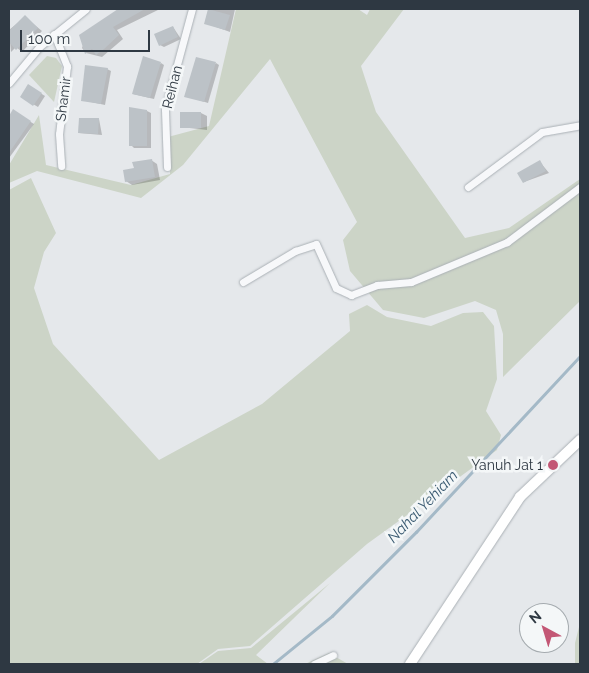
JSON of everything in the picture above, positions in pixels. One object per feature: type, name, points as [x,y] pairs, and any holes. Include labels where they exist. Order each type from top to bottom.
[{"type":"main road","points":[[410,664],[520,497],[580,440]]},
{"type":"street","points":[[9,83],[54,34],[86,9]]},
{"type":"street","name":"Reihan","points":[[167,167],[166,109],[192,9]]},
{"type":"street","name":"Shamir","points":[[54,34],[67,66],[59,134],[61,166]]},
{"type":"street","points":[[468,187],[542,132],[580,125]]},
{"type":"street","points":[[243,282],[295,251],[316,244],[336,288],[351,295],[377,286],[411,282],[507,242],[580,187]]},
{"type":"street","points":[[314,664],[333,655]]},
{"type":"shaded area","points":[[236,9],[358,9],[367,15],[370,9],[404,9],[361,66],[376,112],[465,238],[509,228],[580,179],[580,301],[503,377],[503,334],[496,310],[475,301],[424,318],[383,310],[350,271],[343,240],[357,222],[270,59],[183,165],[141,198],[37,171],[9,183],[9,165],[39,115],[46,165],[131,185],[170,174],[168,137],[209,126]]},
{"type":"shaded area","points":[[47,56],[56,58],[62,66],[54,102],[29,75]]},
{"type":"shaded area","points":[[31,178],[56,233],[44,252],[34,288],[53,344],[159,460],[262,404],[350,331],[349,314],[367,305],[387,317],[431,326],[463,313],[483,312],[494,326],[497,379],[486,411],[501,435],[497,450],[367,544],[250,646],[218,649],[197,664],[9,664],[9,190]]},
{"type":"shaded area","points":[[330,583],[256,655],[268,664],[199,664],[218,651],[251,648]]},
{"type":"shaded area","points":[[580,623],[580,664],[575,664],[575,643]]},
{"type":"shaded area","points":[[329,653],[348,664],[305,664]]},
{"type":"building","points":[[118,9],[145,9],[113,27],[119,35],[96,55],[92,49],[85,54],[79,35]]},
{"type":"building","points":[[208,9],[230,15],[225,30],[204,24]]},
{"type":"building","points":[[25,15],[38,28],[16,50],[9,42],[9,31]]},
{"type":"building","points":[[173,26],[178,37],[159,46],[154,34]]},
{"type":"building","points":[[143,56],[161,62],[150,98],[132,94]]},
{"type":"building","points":[[196,57],[216,62],[204,102],[184,97]]},
{"type":"building","points":[[85,65],[108,68],[101,104],[81,101]]},
{"type":"building","points":[[28,84],[42,93],[33,106],[20,97]]},
{"type":"building","points":[[129,107],[147,110],[147,146],[129,146]]},
{"type":"building","points":[[13,109],[31,121],[9,153],[9,116]]},
{"type":"building","points":[[180,112],[201,112],[201,128],[180,128]]},
{"type":"building","points":[[79,118],[99,118],[98,134],[78,133]]},
{"type":"building","points":[[152,159],[155,177],[125,182],[123,170],[134,168],[132,162]]},
{"type":"building","points":[[540,160],[546,171],[523,183],[517,173]]},
{"type":"waterway","name":"Nahal Yehiam","points":[[273,664],[332,616],[416,532],[580,356]]},
{"type":"place","name":"Yanuh Jat 1","points":[[553,465]]}]
